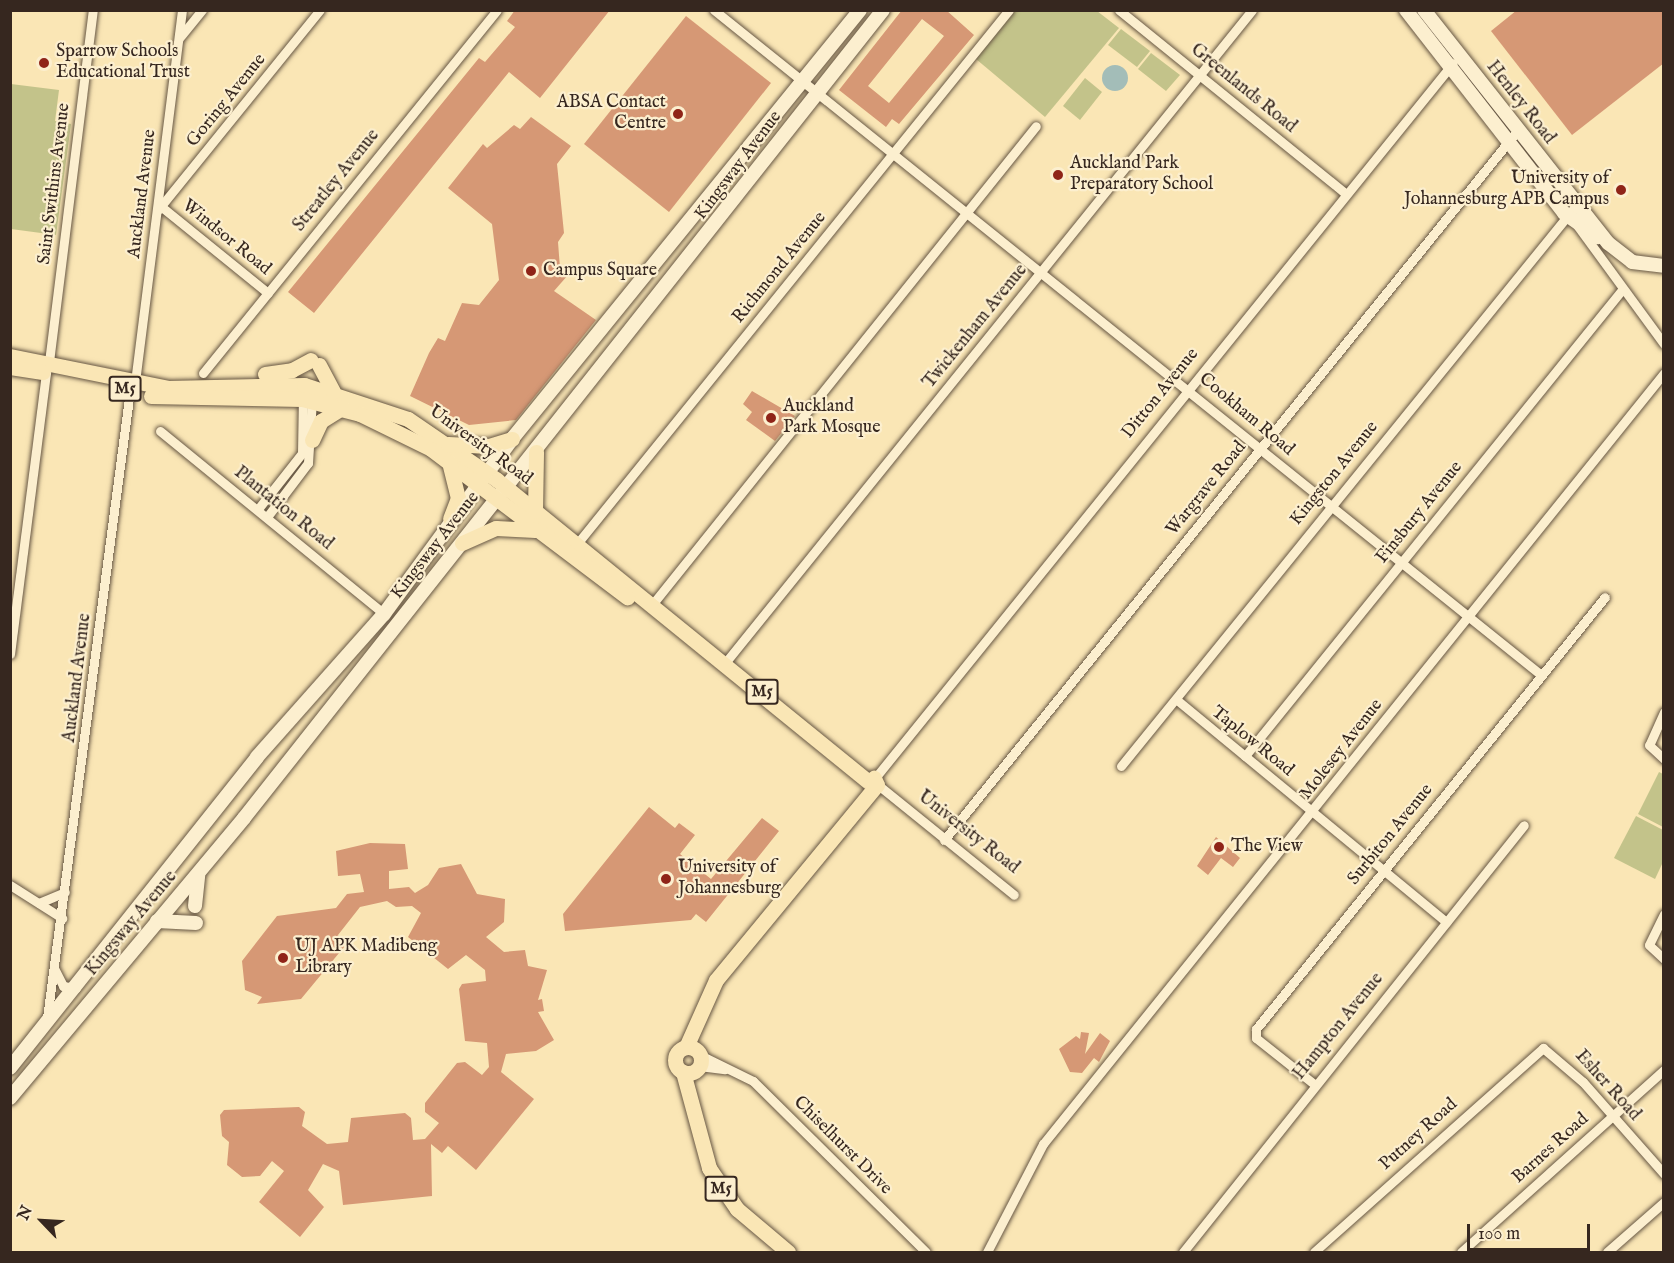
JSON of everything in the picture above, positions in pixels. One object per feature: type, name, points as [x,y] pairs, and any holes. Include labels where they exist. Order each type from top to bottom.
[{"type":"main road","name":"Kingsway Avenue","points":[[10,1068],[76,988],[257,757],[384,614],[450,519],[512,439],[860,10]]},
{"type":"main road","name":"Kingsway Avenue","points":[[10,1098],[198,873],[536,452],[883,10]]},
{"type":"main road","name":"Henley Road","points":[[1406,10],[1508,143],[1569,217],[1608,243]]},
{"type":"main road","name":"Henley Road","points":[[1424,10],[1608,243]]},
{"type":"main road","points":[[1608,243],[1632,262],[1664,266]]},
{"type":"main road","name":"University Road","points":[[10,356],[192,401],[333,391],[408,418],[448,444],[482,478],[501,493],[535,530],[605,584],[676,626]]},
{"type":"main road","points":[[236,385],[248,376],[284,373],[315,362],[333,391]]},
{"type":"main road","name":"University Road","points":[[10,367],[48,367]]},
{"type":"main road","name":"University Road","points":[[132,386],[181,390],[236,385],[308,393],[391,427],[482,478]]},
{"type":"main road","points":[[312,440],[321,420],[342,408]]},
{"type":"main road","points":[[448,444],[489,446],[512,439]]},
{"type":"main road","points":[[535,511],[536,452]]},
{"type":"main road","points":[[448,460],[458,498],[450,519]]},
{"type":"main road","name":"University Road","points":[[501,493],[535,511],[873,783]]},
{"type":"main road","points":[[462,543],[496,528],[535,530]]},
{"type":"main road","name":"Ditton Avenue","points":[[692,1060],[699,1015],[723,971],[873,783]]},
{"type":"main road","points":[[195,906],[198,873]]},
{"type":"main road","points":[[157,921],[196,924]]},
{"type":"main road","name":"M5","points":[[692,1060],[689,1103],[701,1151],[724,1194],[788,1252]]},
{"type":"street","name":"Saint Swithins Avenue","points":[[10,654],[93,10]]},
{"type":"street","name":"Auckland Avenue","points":[[46,1023],[56,970],[132,386],[160,209],[182,10]]},
{"type":"street","points":[[179,38],[201,10]]},
{"type":"street","name":"Goring Avenue","points":[[160,209],[320,10]]},
{"type":"street","name":"Streatley Avenue","points":[[203,373],[497,10]]},
{"type":"street","name":"Cookham Road","points":[[714,10],[803,82],[818,90],[1190,390],[1260,450],[1332,505],[1541,675]]},
{"type":"street","name":"Richmond Avenue","points":[[576,545],[1009,10]]},
{"type":"street","name":"Greenlands Road","points":[[1119,10],[1345,193]]},
{"type":"street","name":"Twickenham Avenue","points":[[725,663],[1252,10]]},
{"type":"street","name":"Ditton Avenue","points":[[873,783],[1459,54]]},
{"type":"street","points":[[651,606],[1036,126]]},
{"type":"street","name":"Wargrave Road","points":[[944,840],[1518,130]]},
{"type":"street","name":"Kingston Avenue","points":[[1121,766],[1569,217],[1577,204]]},
{"type":"street","name":"Windsor Road","points":[[160,209],[268,293]]},
{"type":"street","name":"Henley Road","points":[[1569,217],[1621,291],[1664,345]]},
{"type":"street","name":"Finsbury Avenue","points":[[1245,756],[1621,291]]},
{"type":"street","name":"Molesey Avenue","points":[[987,1252],[1043,1144],[1313,814],[1468,616],[1664,373]]},
{"type":"street","points":[[267,517],[305,469],[312,440],[308,393]]},
{"type":"street","points":[[258,509],[302,453],[308,393]]},
{"type":"street","name":"Plantation Road","points":[[159,431],[258,509],[384,614]]},
{"type":"street","name":"Surbiton Avenue","points":[[1314,1084],[1255,1031],[1605,597]]},
{"type":"street","name":"Taplow Road","points":[[1177,700],[1446,922]]},
{"type":"street","points":[[1664,712],[1649,745],[1664,759]]},
{"type":"street","name":"University Road","points":[[873,783],[1014,895]]},
{"type":"street","name":"Hampton Avenue","points":[[1183,1252],[1314,1084],[1524,825]]},
{"type":"street","points":[[10,885],[62,918]]},
{"type":"street","points":[[39,903],[65,892]]},
{"type":"street","points":[[1664,914],[1650,940],[1651,952],[1664,959]]},
{"type":"street","points":[[56,970],[63,986],[76,988]]},
{"type":"street","name":"Esher Road","points":[[1548,1049],[1664,1174]]},
{"type":"street","name":"Putney Road","points":[[1318,1251],[1535,1052],[1548,1049]]},
{"type":"street","name":"Chiselhurst Drive","points":[[692,1060],[731,1069],[758,1086],[926,1252]]},
{"type":"street","name":"Barnes Road","points":[[1461,1252],[1664,1070]]},
{"type":"street","points":[[1608,1252],[1664,1202]]},
{"type":"green space","points":[[1016,10],[1097,11],[1119,28],[1045,117],[976,59]]},
{"type":"green space","points":[[1121,29],[1150,51],[1137,67],[1108,45]]},
{"type":"green space","points":[[1151,53],[1180,75],[1166,91],[1138,69]]},
{"type":"green space","points":[[1085,78],[1102,92],[1080,120],[1063,106]]},
{"type":"green space","points":[[11,84],[59,90],[55,121],[71,124],[56,235],[11,229]]},
{"type":"green space","points":[[1659,772],[1663,774],[1663,827],[1638,814]]},
{"type":"green space","points":[[1636,816],[1663,830],[1663,862],[1655,879],[1614,858]]},
{"type":"water","points":[[1115,65],[1124,69],[1128,78],[1124,87],[1115,91],[1106,87],[1102,78],[1106,69]]},
{"type":"building","points":[[515,10],[610,10],[540,98],[509,72],[314,313],[288,292],[479,58],[485,62],[515,27],[507,21]]},
{"type":"building","points":[[902,10],[946,10],[974,35],[899,124],[892,119],[886,127],[839,90]],"holes":[[[922,19],[944,36],[889,103],[868,86]]]},
{"type":"building","points":[[1517,10],[1664,10],[1664,63],[1572,135],[1491,31]]},
{"type":"building","name":"ABSA Contact Centre","points":[[686,16],[771,83],[669,212],[584,144]]},
{"type":"building","name":"Campus Square","points":[[531,117],[571,146],[557,164],[564,233],[558,242],[560,268],[568,275],[554,291],[596,320],[516,420],[469,425],[410,396],[429,353],[438,338],[445,341],[462,303],[479,305],[499,280],[492,224],[448,188],[483,144],[487,148],[514,125],[520,129]]},
{"type":"building","name":"Auckland Park Mosque","points":[[752,391],[795,416],[775,441],[746,420],[752,412],[743,404]]},
{"type":"building","name":"University of Johannesburg","points":[[649,807],[675,828],[679,823],[695,835],[680,854],[711,879],[762,818],[779,831],[706,922],[696,914],[691,920],[565,931],[563,914]]},
{"type":"building","name":"The View","points":[[1216,837],[1240,858],[1233,867],[1221,858],[1208,875],[1197,866]]},
{"type":"building","points":[[370,843],[405,844],[408,869],[389,871],[389,889],[409,887],[415,893],[428,885],[439,868],[461,864],[477,894],[505,899],[504,922],[486,937],[504,952],[525,950],[528,966],[547,970],[538,1000],[542,999],[544,1011],[538,1012],[554,1040],[536,1051],[506,1054],[501,1072],[534,1099],[476,1170],[448,1146],[442,1153],[431,1144],[432,1196],[343,1205],[339,1171],[323,1164],[308,1190],[324,1207],[300,1237],[259,1202],[284,1171],[272,1161],[260,1176],[242,1177],[227,1165],[229,1142],[222,1136],[220,1115],[224,1110],[299,1107],[305,1112],[302,1126],[327,1144],[348,1142],[351,1118],[405,1113],[411,1118],[413,1140],[425,1139],[439,1123],[425,1112],[425,1103],[457,1063],[465,1062],[482,1075],[489,1067],[487,1043],[465,1041],[459,989],[462,984],[486,981],[485,970],[466,955],[448,969],[408,937],[421,913],[412,906],[396,907],[387,901],[360,907],[338,935],[344,947],[301,999],[257,1004],[262,997],[245,990],[242,961],[277,916],[336,908],[347,894],[364,892],[360,874],[338,876],[336,851]]},
{"type":"building","points":[[1081,1032],[1089,1033],[1085,1054],[1100,1033],[1110,1041],[1099,1062],[1094,1058],[1082,1073],[1070,1072],[1059,1049],[1076,1036],[1080,1039]]},
{"type":"place","name":"Sparrow Schools Educational Trust","points":[[44,63]]},
{"type":"place","name":"ABSA Contact Centre","points":[[678,114]]},
{"type":"place","name":"Auckland Park Preparatory School","points":[[1058,175]]},
{"type":"place","name":"University of Johannesburg APB Campus","points":[[1621,190]]},
{"type":"place","name":"Campus Square","points":[[531,271]]},
{"type":"place","name":"Auckland Park Mosque","points":[[771,418]]},
{"type":"place","name":"The View","points":[[1219,847]]},
{"type":"place","name":"University of Johannesburg","points":[[666,879]]},
{"type":"place","name":"UJ APK Madibeng Library","points":[[283,958]]}]
